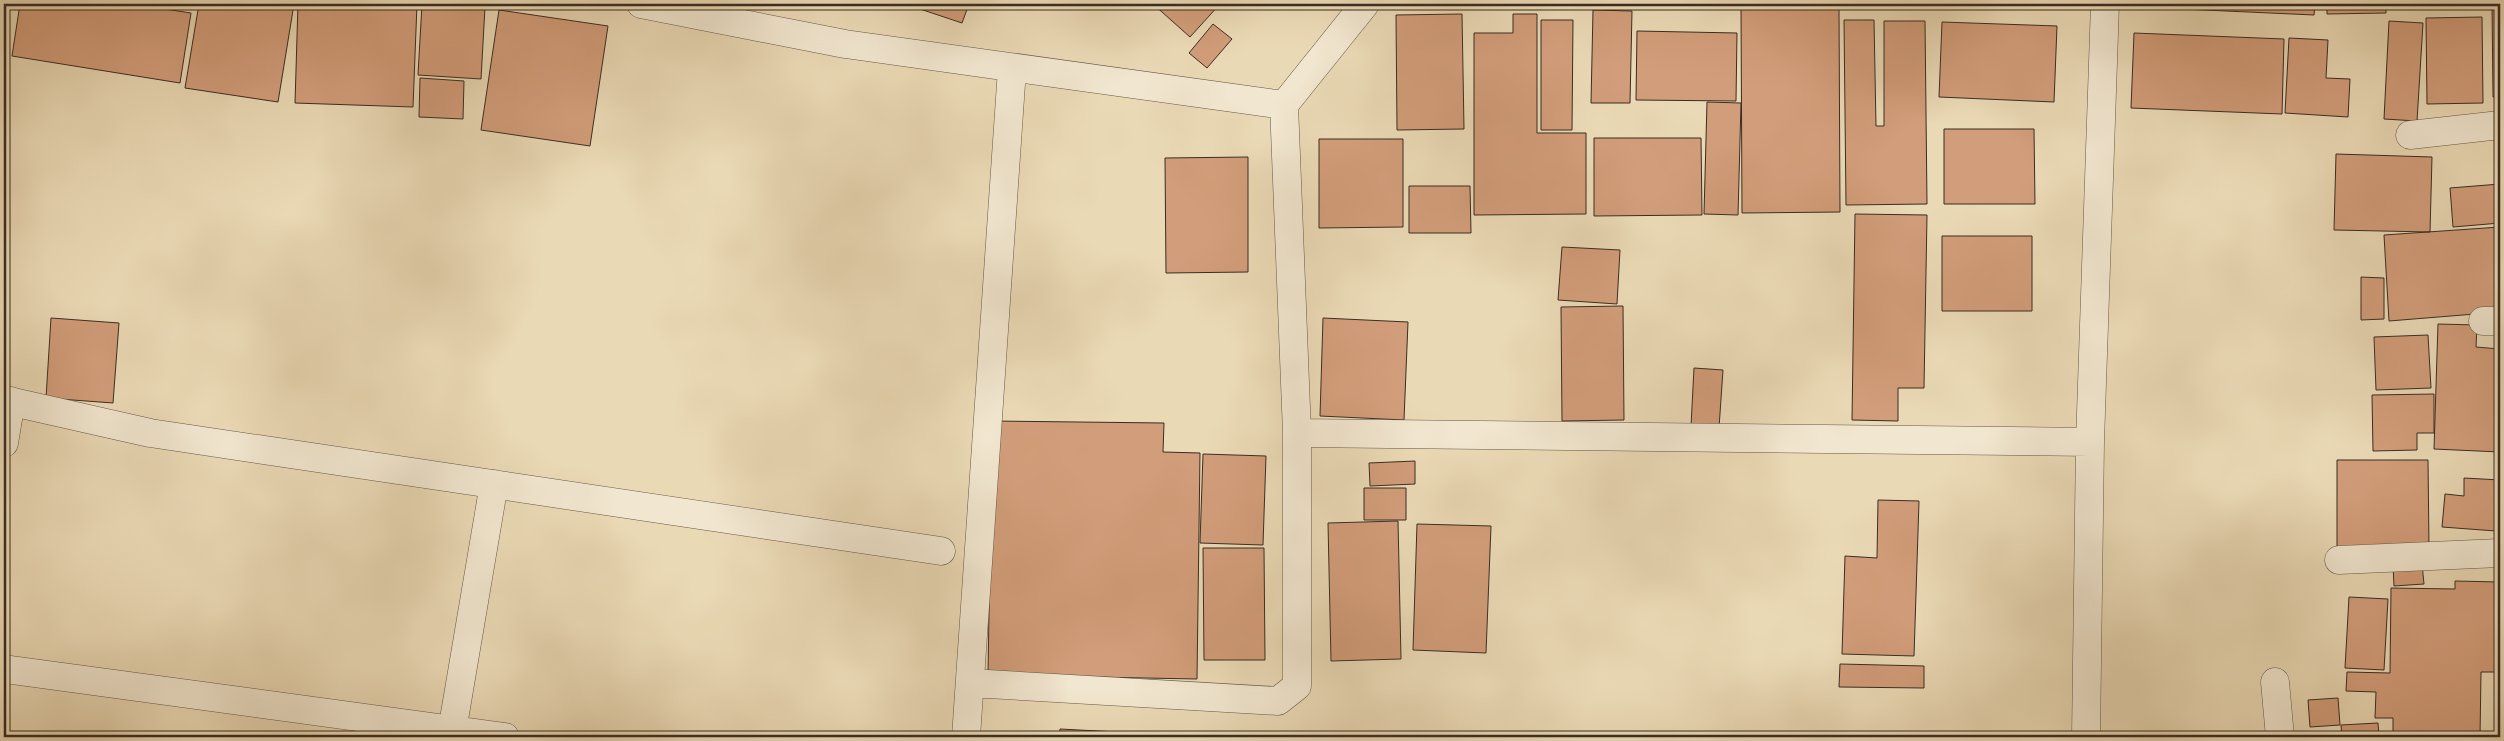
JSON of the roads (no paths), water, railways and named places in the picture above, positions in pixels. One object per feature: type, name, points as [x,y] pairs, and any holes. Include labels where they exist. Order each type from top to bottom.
[{"type":"street","points":[[641,4],[845,44],[1012,69],[1284,105]]},
{"type":"street","points":[[970,683],[1278,702],[1298,686],[1297,433],[1284,105],[1365,4]]},
{"type":"street","points":[[2086,737],[2090,442],[2105,4]]},
{"type":"street","points":[[966,737],[1012,69]]},
{"type":"street","points":[[2410,135],[2500,125]]},
{"type":"street","points":[[4,443],[7,400],[150,433],[941,551]]},
{"type":"street","points":[[1297,433],[2090,442]]},
{"type":"street","points":[[451,734],[494,484]]},
{"type":"street","points":[[2339,560],[2500,553]]},
{"type":"street","points":[[4,669],[451,734],[504,737]]},
{"type":"street","points":[[2275,682],[2280,737]]}]
